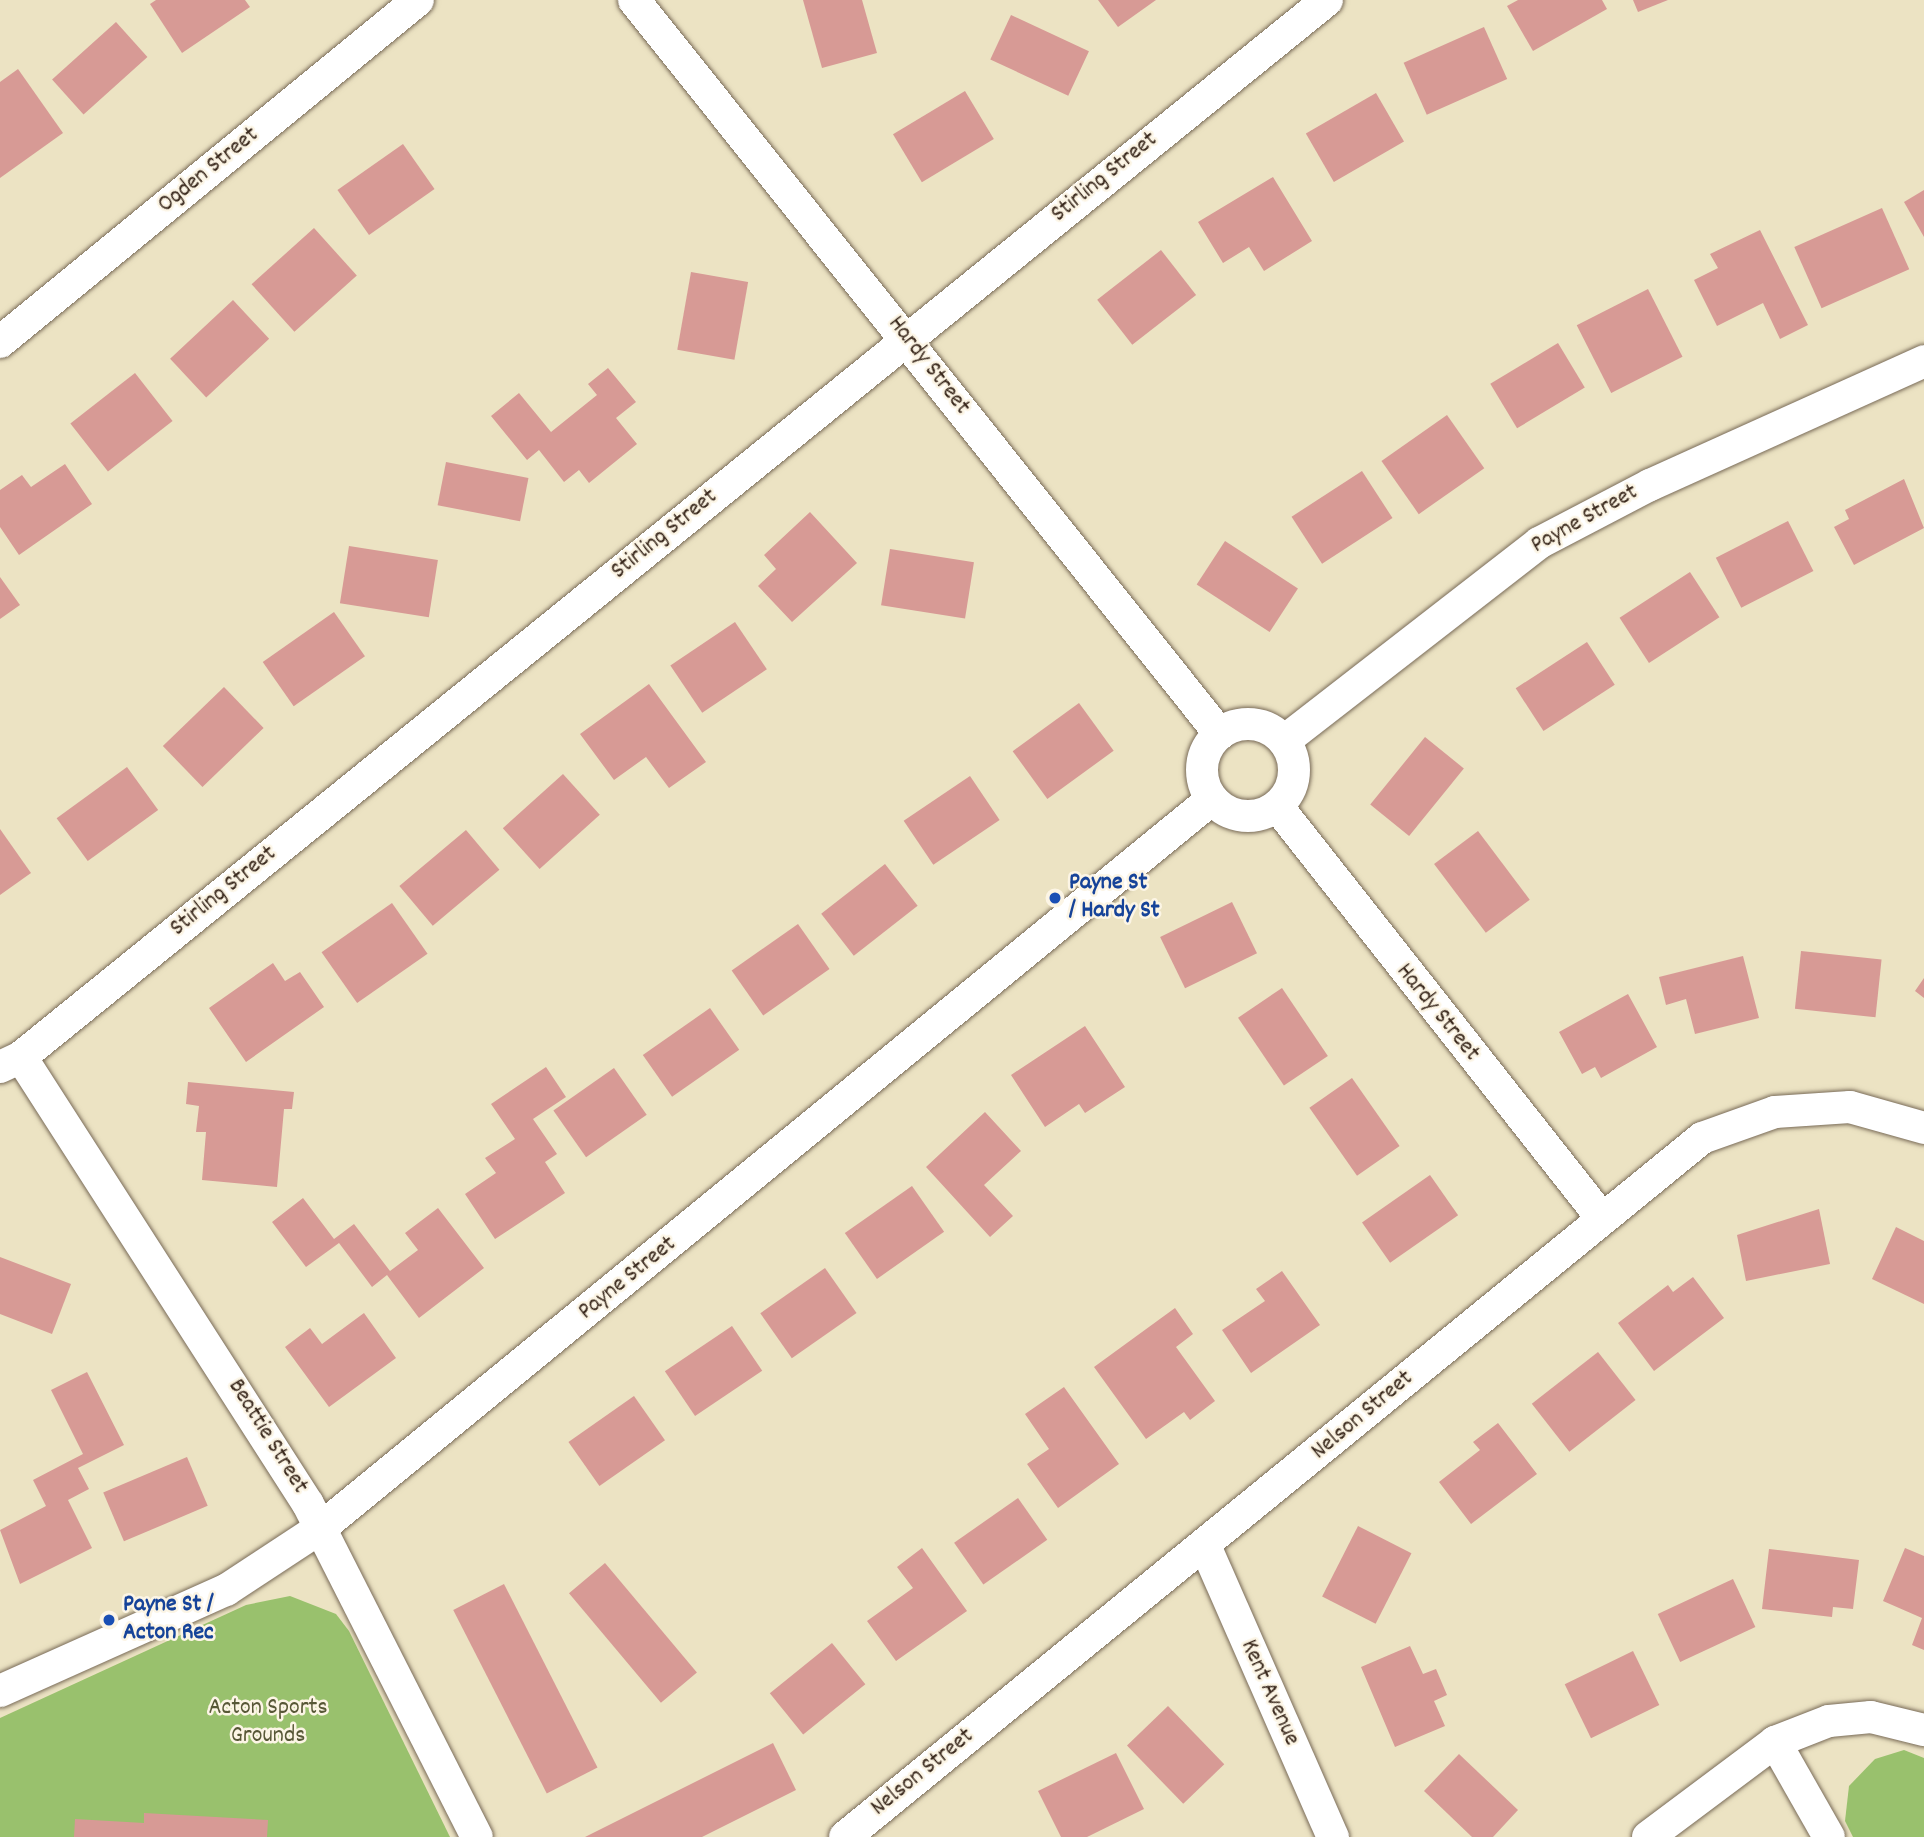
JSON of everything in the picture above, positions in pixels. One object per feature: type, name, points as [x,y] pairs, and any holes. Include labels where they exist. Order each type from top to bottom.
[{"type":"street","name":"Ogden Street","points":[[0,341],[418,0]]},
{"type":"street","name":"Hardy Street","points":[[634,0],[907,338],[1220,734]]},
{"type":"street","name":"Stirling Street","points":[[10,1062],[1327,0]]},
{"type":"street","name":"Payne Street","points":[[1284,741],[1539,543],[1924,361]]},
{"type":"street","points":[[1260,726],[1284,741],[1294,775],[1277,806],[1251,816],[1212,799],[1204,758],[1220,734],[1260,726]]},
{"type":"street","name":"Payne Street","points":[[0,1691],[226,1590],[322,1527],[1212,799]]},
{"type":"street","name":"Hardy Street","points":[[1277,806],[1601,1217]]},
{"type":"street","name":"Beattie Street","points":[[10,1062],[322,1527],[477,1837]]},
{"type":"street","name":"Nelson Street","points":[[845,1837],[1206,1548],[1601,1217],[1702,1138],[1775,1112],[1850,1107],[1924,1128]]},
{"type":"street","name":"Kent Avenue","points":[[1206,1548],[1333,1837]]},
{"type":"street","points":[[1648,1837],[1774,1742],[1829,1721],[1871,1717],[1924,1730]]},
{"type":"street","points":[[1774,1742],[1829,1837]]},
{"type":"green space","name":"Acton Sports Grounds","points":[[290,1596],[336,1614],[349,1631],[450,1837],[0,1837],[0,1718],[246,1605]]},
{"type":"green space","points":[[1904,1750],[1924,1758],[1924,1837],[1853,1837],[1845,1821],[1849,1786],[1875,1759]]},
{"type":"building","points":[[156,0],[245,0],[250,7],[182,53],[150,4]]},
{"type":"building","points":[[803,0],[862,0],[877,53],[822,68]]},
{"type":"building","points":[[1098,0],[1156,0],[1118,27]]},
{"type":"building","points":[[1518,0],[1602,0],[1607,9],[1533,51],[1507,6]]},
{"type":"building","points":[[1633,0],[1668,0],[1638,12]]},
{"type":"building","points":[[1011,15],[1089,51],[1068,96],[990,59]]},
{"type":"building","points":[[116,22],[147,57],[84,114],[52,80]]},
{"type":"building","points":[[1484,27],[1507,79],[1427,115],[1404,63]]},
{"type":"building","points":[[18,69],[63,133],[0,178],[0,82]]},
{"type":"building","points":[[965,91],[994,139],[922,182],[893,134]]},
{"type":"building","points":[[1376,93],[1404,141],[1334,182],[1306,134]]},
{"type":"building","points":[[403,144],[435,189],[369,235],[337,190]]},
{"type":"building","points":[[1273,177],[1312,241],[1264,271],[1249,247],[1223,263],[1198,222]]},
{"type":"building","points":[[1924,190],[1924,237],[1904,202]]},
{"type":"building","points":[[1882,208],[1909,269],[1822,308],[1794,247]]},
{"type":"building","points":[[314,228],[357,276],[294,332],[252,284]]},
{"type":"building","points":[[1760,230],[1808,325],[1780,339],[1763,303],[1717,326],[1694,280],[1718,268],[1710,254]]},
{"type":"building","points":[[1161,250],[1196,295],[1132,345],[1097,300]]},
{"type":"building","points":[[691,272],[748,282],[734,360],[677,350]]},
{"type":"building","points":[[1648,289],[1683,357],[1611,393],[1577,325]]},
{"type":"building","points":[[233,300],[269,339],[206,397],[170,359]]},
{"type":"building","points":[[1558,343],[1585,388],[1517,428],[1490,384]]},
{"type":"building","points":[[608,368],[636,402],[616,418],[637,444],[589,483],[579,470],[564,482],[539,450],[527,460],[491,416],[519,393],[551,432],[597,395],[588,384]]},
{"type":"building","points":[[135,373],[173,421],[108,472],[70,423]]},
{"type":"building","points":[[1447,415],[1484,468],[1419,514],[1381,461]]},
{"type":"building","points":[[446,462],[528,478],[520,521],[438,505]]},
{"type":"building","points":[[65,464],[92,504],[19,555],[0,527],[0,490],[22,475],[31,487]]},
{"type":"building","points":[[1362,471],[1392,518],[1322,564],[1292,517]]},
{"type":"building","points":[[1904,479],[1924,528],[1854,565],[1834,527],[1849,519],[1845,510]]},
{"type":"building","points":[[810,512],[857,563],[792,622],[758,586],[776,569],[764,555]]},
{"type":"building","points":[[1788,521],[1813,571],[1741,608],[1716,558]]},
{"type":"building","points":[[1225,541],[1298,588],[1270,632],[1197,585]]},
{"type":"building","points":[[349,546],[438,560],[429,617],[340,603]]},
{"type":"building","points":[[890,549],[974,562],[965,619],[881,605]]},
{"type":"building","points":[[1690,572],[1719,617],[1649,663],[1620,618]]},
{"type":"building","points":[[0,577],[20,605],[0,619]]},
{"type":"building","points":[[334,612],[365,656],[294,706],[263,662]]},
{"type":"building","points":[[735,622],[767,669],[702,713],[670,666]]},
{"type":"building","points":[[1587,642],[1615,685],[1543,731],[1516,688]]},
{"type":"building","points":[[649,684],[706,762],[669,788],[646,757],[614,780],[580,734]]},
{"type":"building","points":[[224,687],[264,728],[202,787],[163,746]]},
{"type":"building","points":[[1079,703],[1114,751],[1047,799],[1013,751]]},
{"type":"building","points":[[1425,737],[1464,768],[1409,836],[1370,805]]},
{"type":"building","points":[[127,767],[158,810],[88,861],[57,818]]},
{"type":"building","points":[[563,774],[600,815],[540,869],[503,828]]},
{"type":"building","points":[[970,776],[1000,820],[933,865],[904,821]]},
{"type":"building","points":[[0,829],[31,873],[0,895]]},
{"type":"building","points":[[466,830],[499,870],[433,926],[399,886]]},
{"type":"building","points":[[1478,831],[1530,900],[1486,933],[1434,864]]},
{"type":"building","points":[[885,864],[918,906],[854,956],[821,914]]},
{"type":"building","points":[[1232,902],[1257,953],[1185,988],[1160,937]]},
{"type":"building","points":[[392,903],[428,954],[357,1003],[322,952]]},
{"type":"building","points":[[798,924],[830,969],[763,1016],[732,970]]},
{"type":"building","points":[[1801,951],[1882,959],[1875,1017],[1795,1009]]},
{"type":"building","points":[[1743,956],[1759,1018],[1695,1034],[1686,999],[1666,1005],[1659,977]]},
{"type":"building","points":[[273,963],[285,981],[300,972],[324,1007],[246,1062],[209,1008]]},
{"type":"building","points":[[1924,978],[1924,998],[1915,991]]},
{"type":"building","points":[[1282,988],[1328,1056],[1284,1086],[1238,1018]]},
{"type":"building","points":[[1628,994],[1657,1047],[1601,1078],[1595,1067],[1582,1074],[1559,1032]]},
{"type":"building","points":[[710,1008],[739,1050],[672,1097],[643,1055]]},
{"type":"building","points":[[1085,1026],[1125,1087],[1085,1113],[1079,1104],[1045,1127],[1011,1075]]},
{"type":"building","points":[[546,1067],[566,1097],[533,1119],[557,1154],[545,1162],[565,1193],[495,1239],[465,1194],[496,1173],[485,1158],[515,1139],[491,1104]]},
{"type":"building","points":[[614,1068],[647,1115],[586,1157],[553,1110]]},
{"type":"building","points":[[1352,1078],[1400,1146],[1357,1176],[1309,1108]]},
{"type":"building","points":[[188,1082],[294,1092],[292,1109],[284,1109],[277,1187],[202,1180],[206,1132],[196,1132],[199,1106],[186,1104]]},
{"type":"building","points":[[985,1112],[1021,1151],[984,1185],[1013,1216],[990,1237],[926,1167]]},
{"type":"building","points":[[1430,1175],[1458,1215],[1390,1263],[1362,1223]]},
{"type":"building","points":[[912,1186],[944,1232],[877,1279],[845,1233]]},
{"type":"building","points":[[303,1198],[334,1239],[354,1224],[390,1271],[418,1250],[405,1233],[438,1208],[484,1268],[419,1318],[387,1275],[372,1287],[339,1243],[306,1267],[272,1222]]},
{"type":"building","points":[[1819,1209],[1830,1264],[1746,1281],[1737,1235]]},
{"type":"building","points":[[1896,1227],[1924,1241],[1924,1304],[1872,1279]]},
{"type":"building","points":[[0,1257],[71,1284],[52,1334],[0,1314]]},
{"type":"building","points":[[825,1268],[857,1313],[792,1358],[760,1313]]},
{"type":"building","points":[[1282,1271],[1320,1325],[1251,1373],[1222,1330],[1265,1301],[1256,1289]]},
{"type":"building","points":[[1693,1277],[1724,1318],[1654,1371],[1618,1323],[1668,1285],[1673,1292]]},
{"type":"building","points":[[1175,1308],[1193,1334],[1176,1347],[1215,1401],[1190,1420],[1184,1412],[1146,1439],[1094,1367]]},
{"type":"building","points":[[364,1313],[396,1358],[329,1407],[285,1347],[310,1328],[322,1344]]},
{"type":"building","points":[[732,1326],[762,1371],[695,1416],[665,1371]]},
{"type":"building","points":[[1598,1352],[1636,1400],[1569,1452],[1532,1404]]},
{"type":"building","points":[[87,1372],[124,1445],[78,1468],[89,1489],[68,1500],[92,1548],[20,1584],[0,1530],[46,1506],[33,1480],[83,1454],[51,1390]]},
{"type":"building","points":[[1064,1387],[1119,1464],[1058,1508],[1027,1464],[1049,1449],[1025,1414]]},
{"type":"building","points":[[634,1396],[665,1440],[599,1486],[568,1442]]},
{"type":"building","points":[[1498,1423],[1537,1474],[1471,1524],[1439,1482],[1480,1450],[1473,1442]]},
{"type":"building","points":[[187,1457],[208,1506],[124,1541],[103,1493]]},
{"type":"building","points":[[1018,1498],[1047,1540],[983,1585],[954,1543]]},
{"type":"building","points":[[1358,1526],[1411,1553],[1376,1624],[1322,1596]]},
{"type":"building","points":[[922,1548],[967,1611],[896,1661],[867,1621],[913,1588],[897,1567]]},
{"type":"building","points":[[1905,1548],[1924,1556],[1924,1650],[1912,1645],[1922,1618],[1883,1601]]},
{"type":"building","points":[[1769,1549],[1859,1560],[1853,1609],[1833,1607],[1832,1617],[1762,1609]]},
{"type":"building","points":[[605,1563],[697,1673],[661,1703],[569,1593]]},
{"type":"building","points":[[1733,1579],[1755,1627],[1680,1662],[1658,1614]]},
{"type":"building","points":[[504,1584],[598,1768],[547,1793],[453,1610]]},
{"type":"building","points":[[832,1643],[865,1684],[803,1735],[770,1693]]},
{"type":"building","points":[[1410,1646],[1423,1674],[1436,1669],[1447,1695],[1434,1701],[1445,1726],[1395,1747],[1361,1667]]},
{"type":"building","points":[[1633,1651],[1659,1705],[1591,1738],[1565,1684]]},
{"type":"building","points":[[1168,1706],[1224,1764],[1183,1804],[1127,1746]]},
{"type":"building","points":[[773,1743],[796,1790],[702,1837],[585,1837]]},
{"type":"building","points":[[1116,1753],[1144,1809],[1087,1837],[1061,1837],[1038,1791]]},
{"type":"building","points":[[1459,1754],[1518,1810],[1493,1837],[1472,1837],[1424,1791]]},
{"type":"building","points":[[144,1813],[268,1820],[267,1837],[74,1837],[75,1819],[144,1823]]},
{"type":"place","name":"Payne St / Hardy St","points":[[1055,898]]},
{"type":"place","name":"Payne St / Acton Rec","points":[[109,1620]]}]
